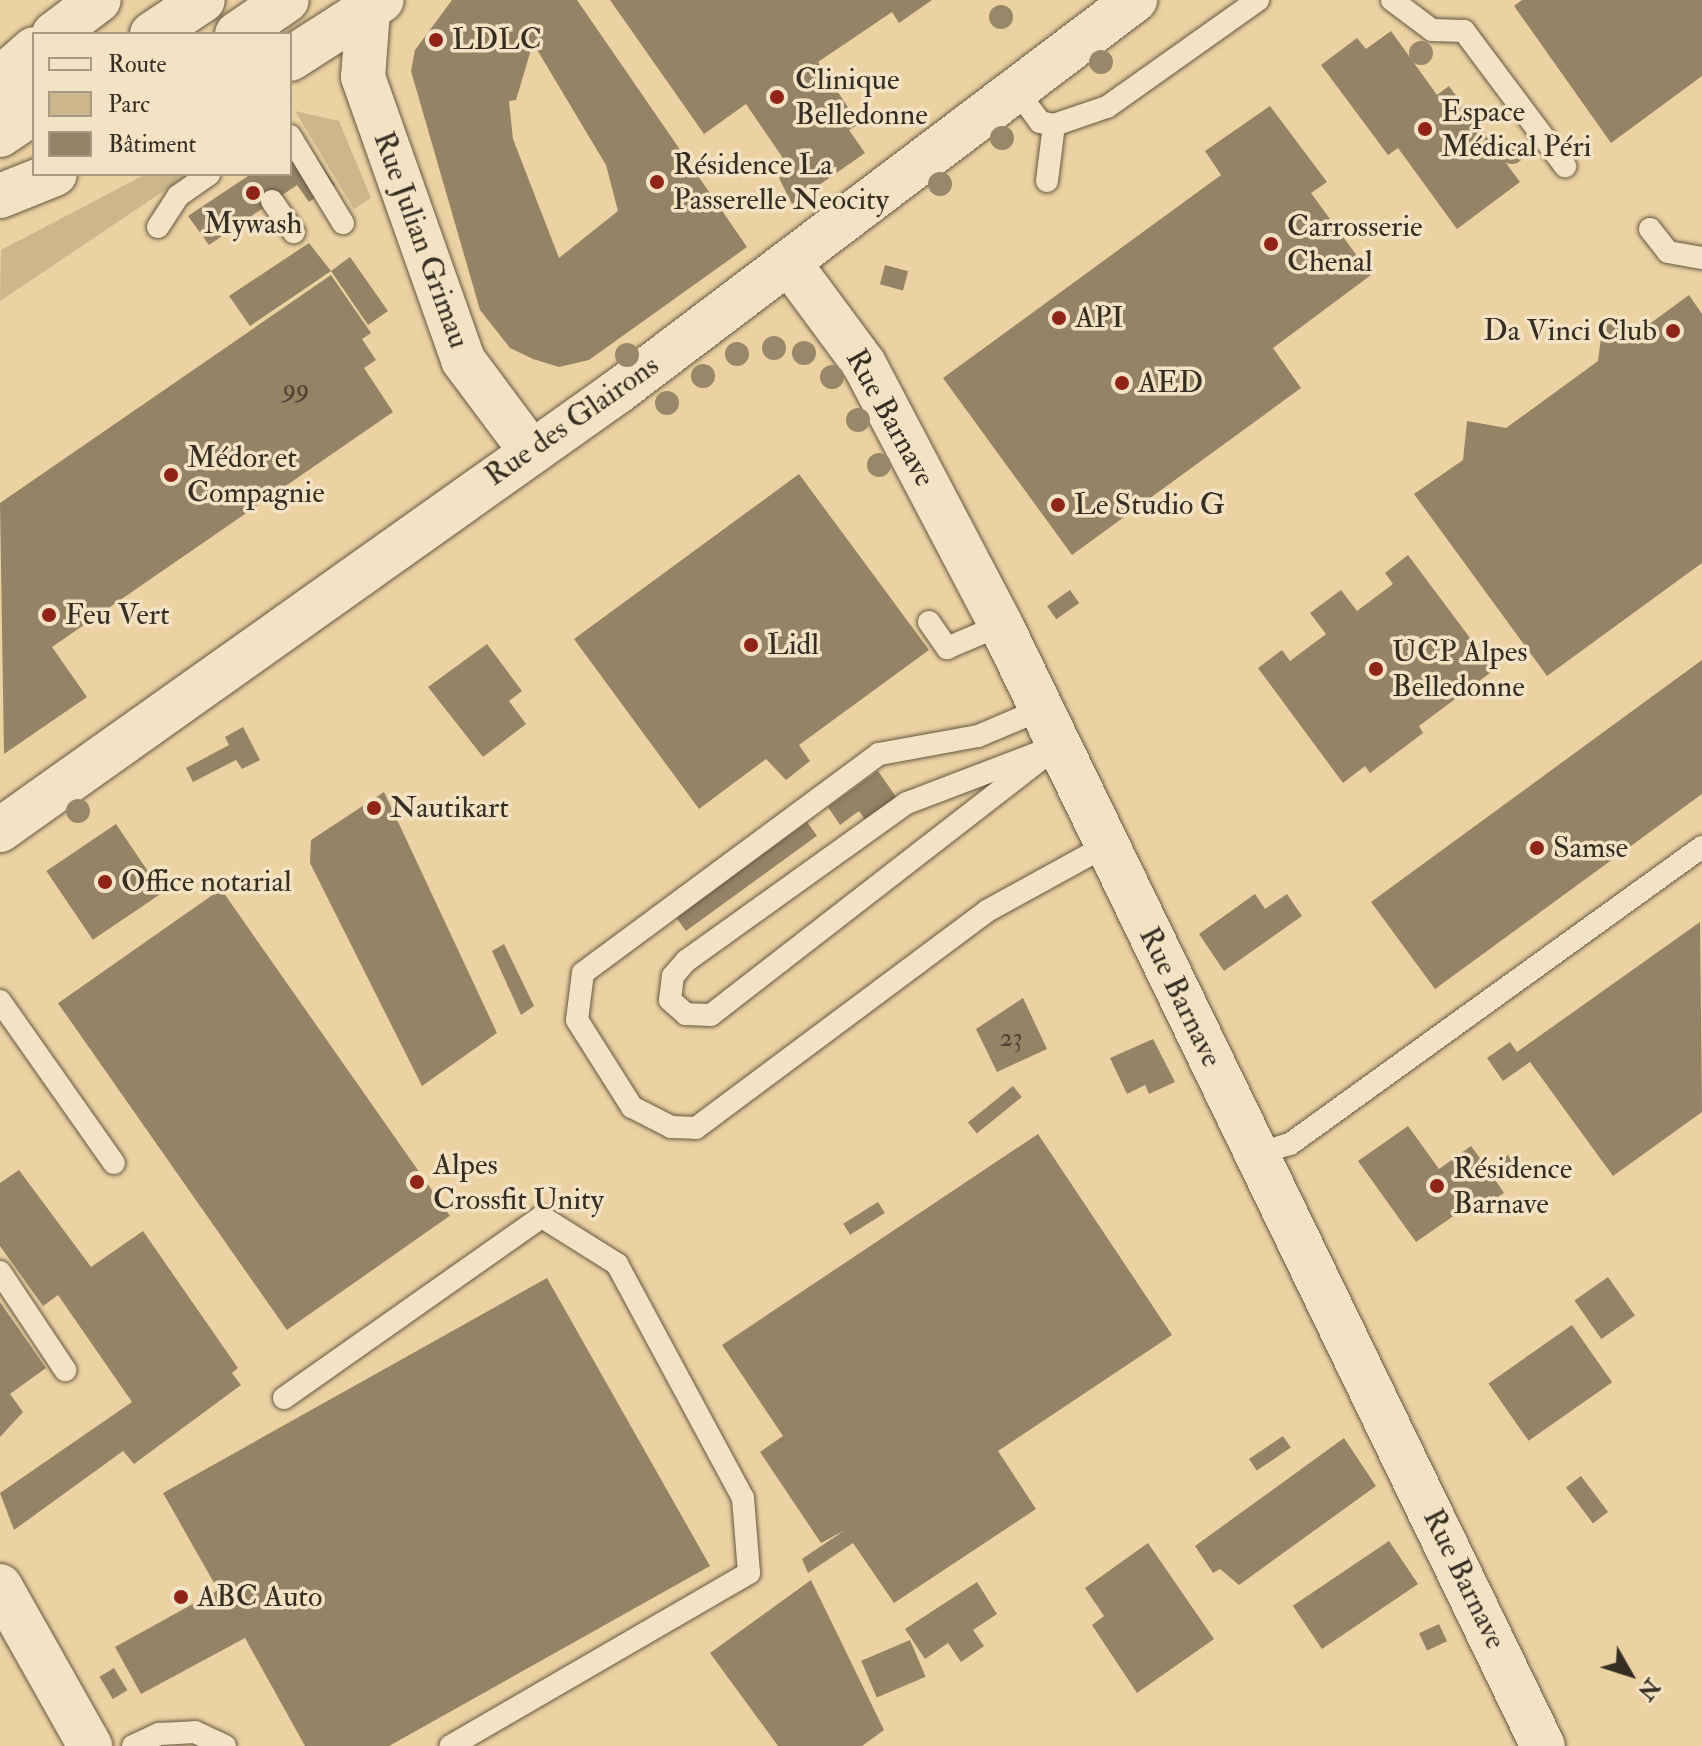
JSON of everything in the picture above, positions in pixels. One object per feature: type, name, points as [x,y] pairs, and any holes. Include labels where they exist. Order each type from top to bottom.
[{"type":"street","points":[[155,32],[203,0]]},
{"type":"street","name":"Rue des Glairons","points":[[0,830],[790,264],[1135,0]]},
{"type":"street","points":[[292,58],[373,4]]},
{"type":"street","name":"Rue Julian Grimau","points":[[373,4],[363,77],[463,360],[530,450]]},
{"type":"street","points":[[0,79],[32,51]]},
{"type":"street","points":[[0,135],[32,113]]},
{"type":"street","points":[[0,194],[32,170]]},
{"type":"street","points":[[0,194],[50,176]]},
{"type":"street","name":"Rue Barnave","points":[[790,264],[864,364],[1001,625],[1543,1746]]},
{"type":"street","points":[[0,1586],[90,1746]]},
{"type":"lane","points":[[1016,90],[1040,122],[1054,125],[1107,107],[1258,0]]},
{"type":"lane","points":[[1392,0],[1432,30],[1464,31],[1565,166]]},
{"type":"lane","points":[[0,97],[16,99],[32,88]]},
{"type":"lane","points":[[1047,181],[1054,125]]},
{"type":"lane","points":[[292,139],[343,223]]},
{"type":"lane","points":[[158,227],[178,196],[206,176]]},
{"type":"lane","points":[[272,201],[294,232]]},
{"type":"lane","points":[[1650,229],[1668,252],[1702,258]]},
{"type":"lane","points":[[929,622],[947,648],[1001,625]]},
{"type":"lane","points":[[1050,727],[711,1015],[686,1014],[670,1000],[673,976],[686,961],[907,803],[1050,727]]},
{"type":"lane","points":[[1050,727],[879,754],[583,973],[577,1020],[632,1107],[671,1127],[696,1128],[987,911],[1107,845]]},
{"type":"lane","points":[[1257,1154],[1290,1144],[1702,847]]},
{"type":"lane","points":[[0,1001],[114,1163]]},
{"type":"lane","points":[[284,1398],[542,1217],[617,1264],[743,1498],[749,1573],[450,1746]]},
{"type":"lane","points":[[0,1272],[65,1370]]},
{"type":"lane","points":[[133,1746],[159,1734],[195,1732],[225,1746]]},
{"type":"green space","points":[[295,111],[339,121],[371,198],[354,209]]},
{"type":"green space","points":[[142,176],[186,176],[0,301],[1,250]]},
{"type":"building","name":"Résidence La Passerelle Neocity","points":[[452,0],[577,0],[747,247],[589,360],[559,367],[510,348],[480,310],[411,71],[415,50]],"holes":[[[533,43],[606,165],[618,211],[559,258],[513,139],[509,101],[516,100]]]},
{"type":"building","name":"Clinique Belledonne","points":[[610,0],[932,0],[899,23],[892,12],[818,62],[859,124],[849,130],[865,153],[792,204],[779,178],[791,170],[746,104],[704,134]]},
{"type":"building","points":[[1522,0],[1702,0],[1702,76],[1611,143],[1514,6]]},
{"type":"building","name":"Espace Médical Péri","points":[[1391,31],[1437,95],[1449,86],[1520,182],[1457,229],[1398,148],[1388,155],[1321,65],[1357,38],[1366,49]]},
{"type":"building","name":"AED","points":[[1270,106],[1327,182],[1311,193],[1371,275],[1273,348],[1301,388],[1072,555],[943,378],[1221,175],[1205,151]]},
{"type":"building","name":"Mywash","points":[[303,137],[335,185],[309,202],[297,185],[209,245],[188,216],[248,176],[292,176],[292,145]]},
{"type":"building","points":[[309,243],[331,271],[250,326],[229,296]]},
{"type":"building","points":[[350,257],[388,311],[368,325],[331,271]]},
{"type":"building","points":[[885,265],[908,271],[903,291],[880,284]]},
{"type":"building","points":[[331,275],[371,333],[362,339],[376,360],[364,368],[393,412],[52,647],[87,697],[4,754],[0,503]]},
{"type":"building","points":[[1689,295],[1702,314],[1702,563],[1547,676],[1414,494],[1463,460],[1467,421],[1506,428],[1598,361],[1603,323],[1640,331]]},
{"type":"building","name":"Lidl","points":[[799,474],[929,650],[799,745],[810,761],[786,780],[766,759],[699,809],[574,639]]},
{"type":"building","name":"UCP Alpes Belledonne","points":[[1408,555],[1494,670],[1419,726],[1423,733],[1370,773],[1365,766],[1343,783],[1258,668],[1282,650],[1290,661],[1326,634],[1310,613],[1341,590],[1357,611],[1393,584],[1385,573]]},
{"type":"building","points":[[1070,590],[1079,603],[1056,619],[1047,606]]},
{"type":"building","points":[[487,644],[522,691],[509,701],[526,724],[483,757],[428,687]]},
{"type":"building","name":"Samse","points":[[1702,660],[1702,794],[1435,989],[1371,902]]},
{"type":"building","points":[[243,727],[260,760],[242,769],[236,760],[193,782],[186,768],[229,745],[225,737]]},
{"type":"building","points":[[878,771],[897,798],[866,821],[859,811],[840,825],[828,807]]},
{"type":"building","points":[[384,792],[497,1033],[422,1086],[310,863],[311,840]]},
{"type":"building","points":[[807,822],[817,836],[686,931],[676,917]]},
{"type":"building","name":"Office notarial","points":[[116,824],[162,893],[93,940],[46,871]]},
{"type":"building","points":[[221,889],[450,1216],[287,1330],[58,1003]]},
{"type":"building","points":[[1255,894],[1265,909],[1287,894],[1302,916],[1224,971],[1199,934]]},
{"type":"building","points":[[1700,922],[1702,1112],[1613,1176],[1530,1062],[1503,1081],[1487,1058],[1510,1042],[1517,1052]]},
{"type":"building","points":[[504,944],[534,1006],[521,1015],[492,951]]},
{"type":"building","points":[[1023,998],[1047,1049],[997,1072],[976,1029]]},
{"type":"building","points":[[1153,1039],[1175,1082],[1149,1094],[1145,1085],[1127,1094],[1110,1058]]},
{"type":"building","points":[[1013,1086],[1022,1097],[977,1133],[968,1123]]},
{"type":"building","name":"Résidence Barnave","points":[[1408,1126],[1439,1169],[1471,1146],[1488,1169],[1508,1155],[1514,1164],[1494,1178],[1504,1193],[1471,1215],[1465,1208],[1416,1242],[1358,1161]]},
{"type":"building","points":[[1038,1134],[1172,1335],[998,1451],[1036,1509],[894,1603],[853,1543],[808,1573],[802,1559],[845,1530],[821,1543],[760,1452],[783,1436],[722,1345]]},
{"type":"building","points":[[19,1170],[91,1267],[143,1231],[238,1368],[232,1373],[241,1385],[134,1464],[123,1451],[14,1530],[0,1493],[132,1402],[58,1295],[43,1306],[0,1246],[0,1183]]},
{"type":"building","points":[[878,1202],[885,1213],[850,1235],[843,1224]]},
{"type":"building","points":[[1608,1277],[1635,1316],[1601,1339],[1574,1301]]},
{"type":"building","points":[[547,1278],[710,1566],[389,1746],[305,1746],[245,1638],[141,1694],[115,1647],[218,1590],[163,1493]]},
{"type":"building","points":[[0,1302],[46,1368],[10,1394],[23,1412],[0,1437]]},
{"type":"building","points":[[1572,1325],[1612,1382],[1529,1441],[1488,1384]]},
{"type":"building","points":[[1283,1436],[1291,1448],[1257,1471],[1249,1459]]},
{"type":"building","points":[[1344,1438],[1376,1486],[1239,1585],[1220,1569],[1213,1573],[1195,1546]]},
{"type":"building","points":[[1581,1476],[1608,1512],[1593,1523],[1566,1487]]},
{"type":"building","points":[[1389,1541],[1418,1584],[1322,1649],[1293,1606]]},
{"type":"building","points":[[1148,1543],[1214,1639],[1137,1693],[1092,1625],[1104,1616],[1085,1588]]},
{"type":"building","points":[[811,1580],[884,1730],[862,1746],[778,1746],[710,1653]]},
{"type":"building","points":[[977,1582],[997,1614],[973,1630],[984,1646],[961,1662],[948,1643],[925,1659],[905,1629]]},
{"type":"building","points":[[1439,1624],[1447,1641],[1427,1651],[1419,1633]]},
{"type":"building","points":[[910,1640],[926,1677],[877,1698],[861,1661]]},
{"type":"building","points":[[114,1668],[127,1690],[113,1699],[99,1677]]},
{"type":"place","name":"LDLC","points":[[436,40]]},
{"type":"place","name":"Clinique Belledonne","points":[[777,97]]},
{"type":"place","name":"Espace Médical Péri","points":[[1425,129]]},
{"type":"place","name":"Résidence La Passerelle Neocity","points":[[657,182]]},
{"type":"place","name":"Mywash","points":[[253,193]]},
{"type":"place","name":"Carrosserie Chenal","points":[[1271,244]]},
{"type":"place","name":"API","points":[[1059,318]]},
{"type":"place","name":"Da Vinci Club","points":[[1673,331]]},
{"type":"place","name":"AED","points":[[1122,383]]},
{"type":"place","name":"Médor et Compagnie","points":[[171,475]]},
{"type":"place","name":"Le Studio G","points":[[1058,505]]},
{"type":"place","name":"Feu Vert","points":[[49,615]]},
{"type":"place","name":"Lidl","points":[[751,645]]},
{"type":"place","name":"UCP Alpes Belledonne","points":[[1376,669]]},
{"type":"place","name":"Nautikart","points":[[374,808]]},
{"type":"place","name":"Samse","points":[[1537,848]]},
{"type":"place","name":"Office notarial","points":[[105,882]]},
{"type":"place","name":"Alpes Crossfit Unity","points":[[417,1182]]},
{"type":"place","name":"Résidence Barnave","points":[[1437,1186]]},
{"type":"place","name":"ABC Auto","points":[[181,1597]]}]
